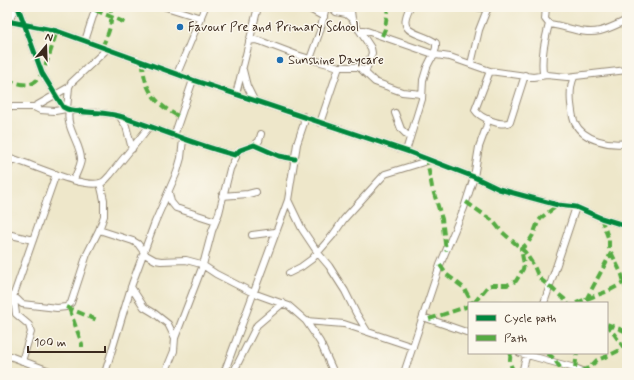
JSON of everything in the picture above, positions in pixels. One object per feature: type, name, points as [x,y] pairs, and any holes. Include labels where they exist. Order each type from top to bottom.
[{"type":"street","points":[[15,7],[8,22],[24,24],[57,32],[85,41],[193,80],[406,151],[474,177],[499,189],[558,205],[576,207],[601,218],[627,226]]},
{"type":"street","points":[[18,7],[42,73],[57,94],[63,107],[67,109]]},
{"type":"street","points":[[85,41],[96,7]]},
{"type":"street","points":[[166,7],[201,18]]},
{"type":"street","points":[[177,74],[206,7]]},
{"type":"street","points":[[236,94],[258,7]]},
{"type":"street","points":[[306,7],[324,17]]},
{"type":"street","points":[[310,59],[326,7]]},
{"type":"street","points":[[331,7],[336,12],[346,14],[352,19],[371,48],[372,53],[365,73]]},
{"type":"street","points":[[352,19],[351,11],[353,7]]},
{"type":"street","points":[[406,151],[409,137],[422,100],[423,80],[426,67],[430,59],[435,54],[436,48],[436,43],[430,39],[417,35],[408,30],[405,21],[410,7]]},
{"type":"street","points":[[471,64],[479,30],[488,8],[477,7]]},
{"type":"street","points":[[546,7],[545,19],[549,24],[575,30],[594,32],[601,31],[627,20]]},
{"type":"street","points":[[547,76],[543,72],[542,64],[544,42],[549,24]]},
{"type":"street","points":[[360,30],[435,54],[450,57],[490,71],[533,77],[557,77],[627,70]]},
{"type":"street","points":[[249,42],[255,40],[260,41],[310,59],[339,67],[357,67],[375,82],[402,92],[422,94]]},
{"type":"street","points":[[74,180],[81,157],[70,124],[67,109],[69,88],[74,80],[107,49]]},
{"type":"street","points":[[320,122],[339,67]]},
{"type":"street","points":[[243,70],[247,86],[254,100]]},
{"type":"street","points":[[490,71],[475,106],[475,110],[478,114],[501,123],[510,122],[525,75]]},
{"type":"street","points":[[574,76],[570,85],[570,98],[576,126],[582,132],[593,138],[610,144],[626,144]]},
{"type":"street","points":[[174,136],[193,80]]},
{"type":"street","points":[[34,107],[69,88]]},
{"type":"street","points":[[7,107],[34,107],[40,110],[55,111],[67,109],[108,114],[149,127],[182,140],[198,143],[215,150],[235,155]]},
{"type":"street","points":[[395,112],[401,129],[409,137]]},
{"type":"street","points":[[224,373],[288,200],[298,140],[304,123],[303,116]]},
{"type":"street","points":[[120,117],[126,126],[132,148]]},
{"type":"street","points":[[404,373],[440,265],[464,208],[474,177],[480,147],[488,119]]},
{"type":"street","points":[[7,171],[9,157],[74,180],[89,183],[100,183],[110,175],[149,127]]},
{"type":"street","points":[[165,373],[174,351],[175,338],[203,265],[230,169],[236,157],[235,155],[240,150],[254,145],[259,141],[261,134]]},
{"type":"street","points":[[105,373],[131,287],[169,193],[181,158],[182,140]]},
{"type":"street","points":[[254,145],[279,156],[295,159]]},
{"type":"street","points":[[288,273],[301,268],[318,253],[344,219],[385,174],[426,161]]},
{"type":"street","points":[[22,360],[31,332],[29,325],[16,314],[13,299],[56,174]]},
{"type":"street","points":[[7,292],[13,299],[22,304],[57,308],[70,305],[87,254],[104,216],[105,208],[100,183]]},
{"type":"street","points":[[222,196],[256,192]]},
{"type":"street","points":[[169,193],[171,202],[176,208],[216,221]]},
{"type":"street","points":[[288,200],[302,229],[345,291],[366,331]]},
{"type":"street","points":[[544,302],[576,207]]},
{"type":"street","points":[[99,230],[133,241],[138,244],[150,257],[161,261],[186,260],[203,265],[216,274],[253,293],[289,306],[306,320],[320,342],[334,373]]},
{"type":"street","points":[[252,235],[276,232]]},
{"type":"street","points":[[7,234],[33,240]]},
{"type":"street","points":[[131,287],[144,307],[168,324],[175,338]]},
{"type":"street","points":[[233,373],[258,325],[283,303]]},
{"type":"street","points":[[423,317],[468,333]]},
{"type":"street","points":[[306,320],[336,322],[413,346]]},
{"type":"street","points":[[522,373],[524,354],[575,368],[587,373]]},
{"type":"street","points":[[7,355],[55,373]]},
{"type":"marked path","points":[[102,47],[111,23],[110,7]]},
{"type":"marked path","points":[[382,36],[385,29],[388,7]]},
{"type":"marked path","points":[[95,10],[126,23]]},
{"type":"marked path","points":[[7,80],[19,84],[31,84],[36,81],[44,68],[57,31]]},
{"type":"marked path","points":[[143,62],[145,80],[152,95],[164,107],[180,117]]},
{"type":"marked path","points":[[423,159],[427,161],[432,187],[442,219],[446,251]]},
{"type":"marked path","points":[[466,202],[493,221],[501,231],[525,252],[534,266],[539,278],[554,290],[550,287]]},
{"type":"marked path","points":[[475,302],[488,286],[507,285],[516,281],[523,269],[524,264],[521,249],[528,243],[542,217],[558,205]]},
{"type":"marked path","points":[[601,218],[609,240],[609,248],[622,275],[627,292]]},
{"type":"marked path","points":[[586,300],[611,253]]},
{"type":"marked path","points":[[440,265],[446,274],[464,288],[471,302]]},
{"type":"marked path","points":[[579,302],[608,291],[627,281]]},
{"type":"marked path","points":[[550,287],[568,302]]},
{"type":"marked path","points":[[429,319],[468,306]]},
{"type":"marked path","points":[[66,307],[97,320]]},
{"type":"marked path","points":[[69,308],[82,347]]},
{"type":"marked path","points":[[608,324],[627,332]]},
{"type":"marked path","points":[[581,371],[589,368],[597,360],[624,348],[608,325]]},
{"type":"marked path","points":[[511,354],[510,363],[515,373]]},
{"type":"marked path","points":[[548,354],[564,371]]},
{"type":"marked path","points":[[575,368],[577,354]]},
{"type":"cycle path","points":[[18,7],[42,73],[63,107],[73,111],[119,116],[235,155],[240,150],[254,145],[279,156],[295,159]]},
{"type":"cycle path","points":[[7,21],[57,31],[193,80],[409,152],[474,177],[499,189],[558,205],[576,207],[601,218],[627,226]]},
{"type":"place","name":"Favour Pre and Primary School","points":[[180,27]]},
{"type":"place","name":"Sunshine Daycare","points":[[280,60]]}]
